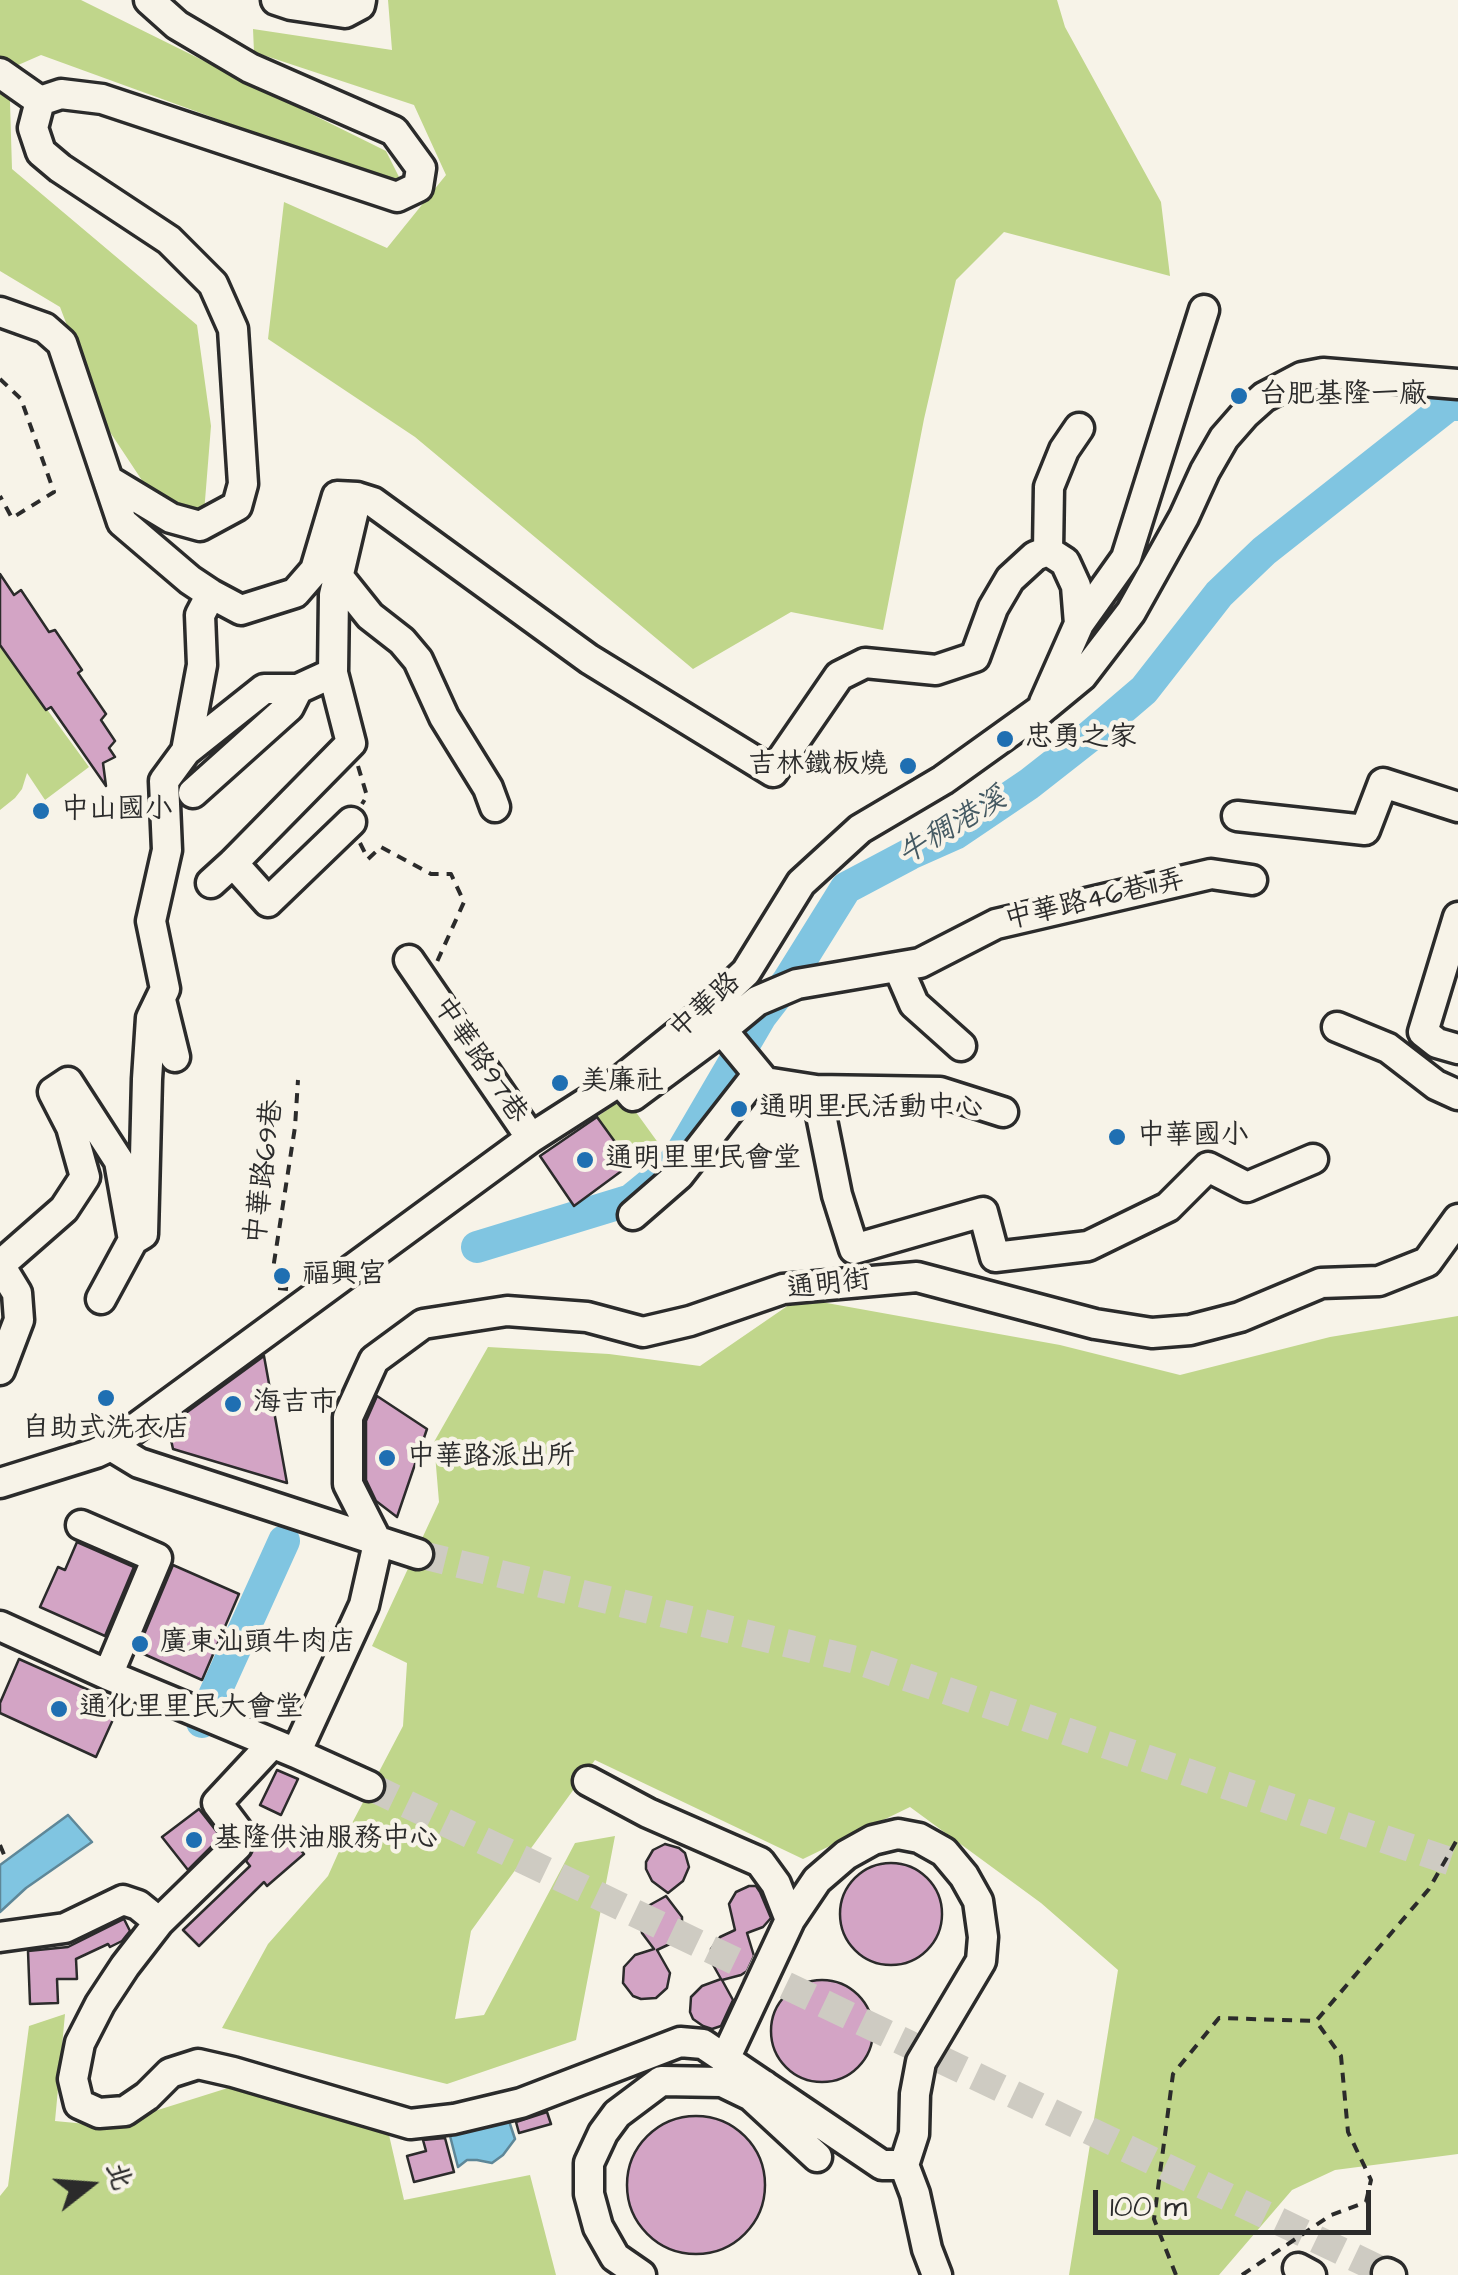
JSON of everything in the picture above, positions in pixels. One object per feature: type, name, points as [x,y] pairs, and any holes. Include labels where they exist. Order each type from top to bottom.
[{"type":"street","points":[[40,101],[61,94],[102,99],[397,197],[418,188],[421,168],[394,132],[250,68],[177,24],[149,0]]},
{"type":"street","points":[[276,0],[345,13],[360,5],[361,0]]},
{"type":"street","points":[[0,73],[40,101]]},
{"type":"street","points":[[40,101],[34,128],[41,152],[169,240],[214,284],[232,329],[243,484],[237,506],[200,526],[171,518],[108,480]]},
{"type":"street","points":[[1042,710],[1079,624],[1126,558],[1204,310]]},
{"type":"street","points":[[0,312],[45,328],[62,343],[122,522],[211,594],[242,610],[295,593],[315,570],[337,496],[373,502],[589,659],[773,772],[839,676],[865,664],[936,670],[975,657],[993,608],[1010,579],[1034,556],[1048,551]]},
{"type":"street","name":"中華路","points":[[0,1483],[110,1446],[531,1138],[620,1081],[692,1022],[746,972],[801,882],[860,830],[943,780],[1042,710],[1082,676],[1131,612],[1224,438],[1256,404],[1302,378],[1333,372],[1458,384]]},
{"type":"street","points":[[1048,551],[1049,487],[1064,450],[1079,428]]},
{"type":"street","points":[[211,883],[350,742],[333,673],[334,596],[357,497]]},
{"type":"street","points":[[1048,551],[1065,562],[1076,586],[1079,624]]},
{"type":"street","points":[[338,576],[370,616],[402,641],[418,660],[444,717],[488,788],[495,807]]},
{"type":"street","points":[[186,751],[202,665],[200,614],[211,594]]},
{"type":"street","points":[[101,1299],[132,1240],[143,1234],[152,1018],[165,989],[151,921],[167,850],[164,780],[186,751],[264,690],[298,690],[333,673]]},
{"type":"street","points":[[193,793],[289,707],[298,690]]},
{"type":"street","points":[[1237,816],[1365,830],[1383,783],[1458,806]]},
{"type":"street","points":[[233,863],[268,902],[350,822]]},
{"type":"street","name":"中華路46巷11弄","points":[[620,1081],[633,1096],[725,1033],[757,1002],[797,984],[920,962],[996,924],[1211,874],[1252,880]]},
{"type":"street","points":[[1458,916],[1423,1032],[1437,1044],[1458,1049]]},
{"type":"street","name":"中華路97巷","points":[[409,960],[531,1138]]},
{"type":"street","points":[[898,967],[914,1004],[961,1046]]},
{"type":"street","points":[[160,999],[176,1057]]},
{"type":"street","points":[[1336,1027],[1388,1048],[1436,1085],[1458,1095]]},
{"type":"street","points":[[725,1033],[766,1082],[816,1090],[940,1092],[1002,1112]]},
{"type":"street","points":[[633,1215],[679,1175],[755,1072]]},
{"type":"street","points":[[0,1370],[19,1320],[17,1294],[0,1265],[64,1209],[85,1177],[71,1127],[52,1092],[68,1082],[119,1161],[132,1240]]},
{"type":"street","points":[[816,1090],[837,1195],[854,1249],[983,1212],[996,1257],[1088,1246],[1168,1207],[1208,1167],[1246,1188],[1313,1159]]},
{"type":"street","name":"通明街","points":[[378,1542],[348,1484],[348,1418],[374,1360],[423,1324],[507,1310],[586,1317],[643,1332],[783,1290],[917,1277],[1095,1324],[1152,1333],[1190,1330],[1240,1317],[1321,1283],[1380,1281],[1428,1262],[1458,1219]]},
{"type":"street","points":[[110,1446],[139,1463],[418,1554]]},
{"type":"street","points":[[81,1526],[157,1558],[108,1675]]},
{"type":"street","points":[[378,1542],[364,1604],[284,1749],[217,1803],[238,1831],[237,1846],[159,1922],[100,2004],[80,2044],[74,2079],[80,2104],[99,2113],[125,2111],[170,2073],[198,2064],[410,2124],[454,2119],[521,2103],[680,2042],[703,2044],[725,2058],[817,2156]]},
{"type":"street","points":[[0,1626],[369,1786]]},
{"type":"street","points":[[588,1782],[760,1862],[776,1884],[790,1920]]},
{"type":"street","points":[[725,2058],[790,1920],[817,1880],[846,1855],[874,1840],[898,1834],[919,1838],[944,1852],[964,1876],[978,1902],[984,1938],[981,1961],[922,2062],[915,2094],[914,2134],[904,2164],[937,2275]]},
{"type":"street","points":[[0,1937],[65,1928],[124,1900],[138,1905],[159,1922]]},
{"type":"street","points":[[641,2275],[615,2257],[598,2227],[589,2194],[589,2163],[603,2133],[618,2114],[661,2081],[722,2082],[758,2091],[882,2164],[904,2164]]},
{"type":"path","points":[[0,378],[21,399],[54,492],[12,518],[0,496]]},
{"type":"path","points":[[350,742],[367,796],[350,822]]},
{"type":"path","name":"中華路97巷","points":[[350,822],[368,859],[381,847],[431,874],[451,874],[464,902],[427,985]]},
{"type":"path","name":"中華路69巷","points":[[298,1080],[274,1269],[276,1288],[317,1294]]},
{"type":"path","points":[[1316,2021],[1429,1889],[1458,1838]]},
{"type":"path","points":[[0,1845],[4,1856]]},
{"type":"path","points":[[1176,2275],[1154,2219],[1173,2074],[1219,2018],[1316,2021]]},
{"type":"path","points":[[1242,2275],[1331,2215],[1366,2202],[1371,2180],[1348,2132],[1341,2056],[1316,2021]]},
{"type":"green space","points":[[0,0],[81,0],[386,151],[404,187],[41,55],[9,69],[12,169],[197,325],[211,426],[204,513],[153,497],[104,423],[60,307],[0,271]]},
{"type":"green space","points":[[388,0],[1057,0],[1065,27],[1161,202],[1170,276],[1004,232],[956,280],[883,630],[791,612],[693,669],[415,437],[268,339],[284,202],[387,248],[446,175],[414,105],[254,52],[253,29],[392,50]]},
{"type":"green space","points":[[0,645],[89,767],[45,800],[27,773],[22,789],[0,810]]},
{"type":"green space","points":[[625,1097],[659,1144],[631,1164],[597,1117]]},
{"type":"green space","points":[[799,1298],[1060,1345],[1180,1375],[1330,1337],[1458,1316],[1458,2154],[1335,2170],[1292,2190],[1219,2275],[1069,2275],[1118,1970],[1041,1903],[910,1807],[803,1859],[595,1760],[471,1931],[455,2019],[484,2015],[575,1843],[615,1836],[576,2040],[447,2084],[222,2028],[268,1944],[328,1876],[403,1726],[407,1663],[372,1646],[439,1502],[434,1442],[488,1347],[609,1354],[700,1366]]},
{"type":"green space","points":[[65,2014],[55,2121],[107,2126],[231,2087],[386,2122],[404,2200],[530,2175],[556,2275],[0,2275],[0,2196],[8,2186],[29,2026]]},
{"type":"water","points":[[68,1815],[92,1842],[26,1888],[0,1912],[0,1865]]},
{"type":"water","points":[[508,2118],[515,2139],[503,2155],[492,2163],[467,2160],[458,2167],[449,2132]]},
{"type":"building","points":[[0,574],[14,595],[21,590],[49,632],[55,630],[106,714],[101,720],[115,741],[109,748],[115,757],[103,763],[106,786],[51,707],[46,710],[0,645]]},
{"type":"building","name":"通明里里民會堂","points":[[597,1117],[631,1164],[574,1206],[540,1156]]},
{"type":"building","name":"海吉市","points":[[264,1356],[287,1483],[173,1449],[168,1426]]},
{"type":"building","name":"中華路派出所","points":[[377,1396],[427,1429],[397,1517],[376,1501],[366,1480],[366,1421]]},
{"type":"building","points":[[77,1542],[134,1567],[105,1636],[40,1607],[58,1567],[65,1570]]},
{"type":"building","points":[[173,1565],[239,1594],[202,1680],[137,1651]]},
{"type":"building","name":"通化里里民大會堂","points":[[19,1659],[120,1704],[96,1757],[0,1713],[0,1703]]},
{"type":"building","points":[[277,1770],[298,1779],[281,1815],[260,1805]]},
{"type":"building","name":"基隆供油服務中心","points":[[199,1809],[221,1837],[188,1870],[162,1837]]},
{"type":"building","points":[[279,1825],[304,1854],[267,1886],[264,1882],[199,1946],[183,1930],[250,1866],[246,1861],[256,1845]]},
{"type":"building","points":[[665,1844],[685,1853],[689,1867],[683,1881],[668,1893],[652,1881],[646,1869],[653,1850]]},
{"type":"building","points":[[891,1863],[910,1867],[927,1878],[938,1895],[942,1914],[938,1933],[927,1950],[910,1961],[891,1965],[872,1961],[855,1950],[844,1933],[840,1914],[844,1895],[855,1878],[872,1867]]},
{"type":"building","points":[[756,1886],[771,1918],[763,1927],[747,1933],[754,1956],[747,1971],[722,1980],[733,2000],[721,2026],[712,2029],[693,2019],[691,1997],[702,1986],[721,1979],[712,1963],[711,1949],[720,1937],[735,1930],[729,1904],[736,1892]]},
{"type":"building","points":[[666,1896],[682,1917],[682,1931],[674,1942],[657,1950],[670,1973],[667,1988],[656,1998],[641,1999],[633,1996],[623,1983],[624,1967],[635,1955],[654,1949],[642,1933],[640,1919],[648,1906]]},
{"type":"building","points":[[124,1919],[130,1931],[122,1941],[76,1959],[77,1979],[57,1979],[58,2003],[30,2004],[28,1951],[68,1947]]},
{"type":"building","points":[[822,1980],[841,1984],[858,1995],[869,2012],[873,2031],[869,2050],[858,2067],[841,2078],[822,2082],[803,2078],[786,2067],[775,2050],[771,2031],[775,2012],[786,1995],[803,1984]]},
{"type":"building","points":[[547,2112],[551,2124],[519,2133],[516,2122]]},
{"type":"building","points":[[696,2116],[722,2121],[745,2136],[760,2159],[765,2185],[760,2211],[745,2234],[722,2249],[696,2254],[670,2249],[647,2234],[632,2211],[627,2185],[632,2159],[647,2136],[670,2121]]},
{"type":"building","points":[[445,2138],[454,2172],[414,2182],[407,2156],[426,2151],[423,2140]]},
{"type":"waterway","name":"牛稠港溪","points":[[477,1247],[631,1200],[653,1182],[678,1158],[761,1016],[788,981],[846,888],[955,834],[1089,737],[1144,690],[1219,594],[1264,551],[1449,405],[1458,405]]},
{"type":"waterway","name":"牛稠港溪","points":[[202,1722],[284,1541]]},
{"type":"tunnel","points":[[418,1554],[856,1660],[1458,1864]]},
{"type":"tunnel","points":[[369,1786],[1387,2273]]},
{"type":"place","name":"台肥基隆一廠","points":[[1239,396]]},
{"type":"place","name":"忠勇之家","points":[[1005,739]]},
{"type":"place","name":"吉林鐵板燒","points":[[908,766]]},
{"type":"place","name":"中山國小","points":[[41,811]]},
{"type":"place","name":"美廉社","points":[[560,1083]]},
{"type":"place","name":"通明里民活動中心","points":[[739,1109]]},
{"type":"place","name":"中華國小","points":[[1117,1137]]},
{"type":"place","name":"通明里里民會堂","points":[[585,1160]]},
{"type":"place","name":"福興宮","points":[[282,1276]]},
{"type":"place","name":"自助式洗衣店","points":[[106,1398]]},
{"type":"place","name":"海吉市","points":[[233,1404]]},
{"type":"place","name":"中華路派出所","points":[[387,1458]]},
{"type":"place","name":"廣東汕頭牛肉店","points":[[140,1644]]},
{"type":"place","name":"通化里里民大會堂","points":[[59,1709]]},
{"type":"place","name":"基隆供油服務中心","points":[[194,1840]]}]
